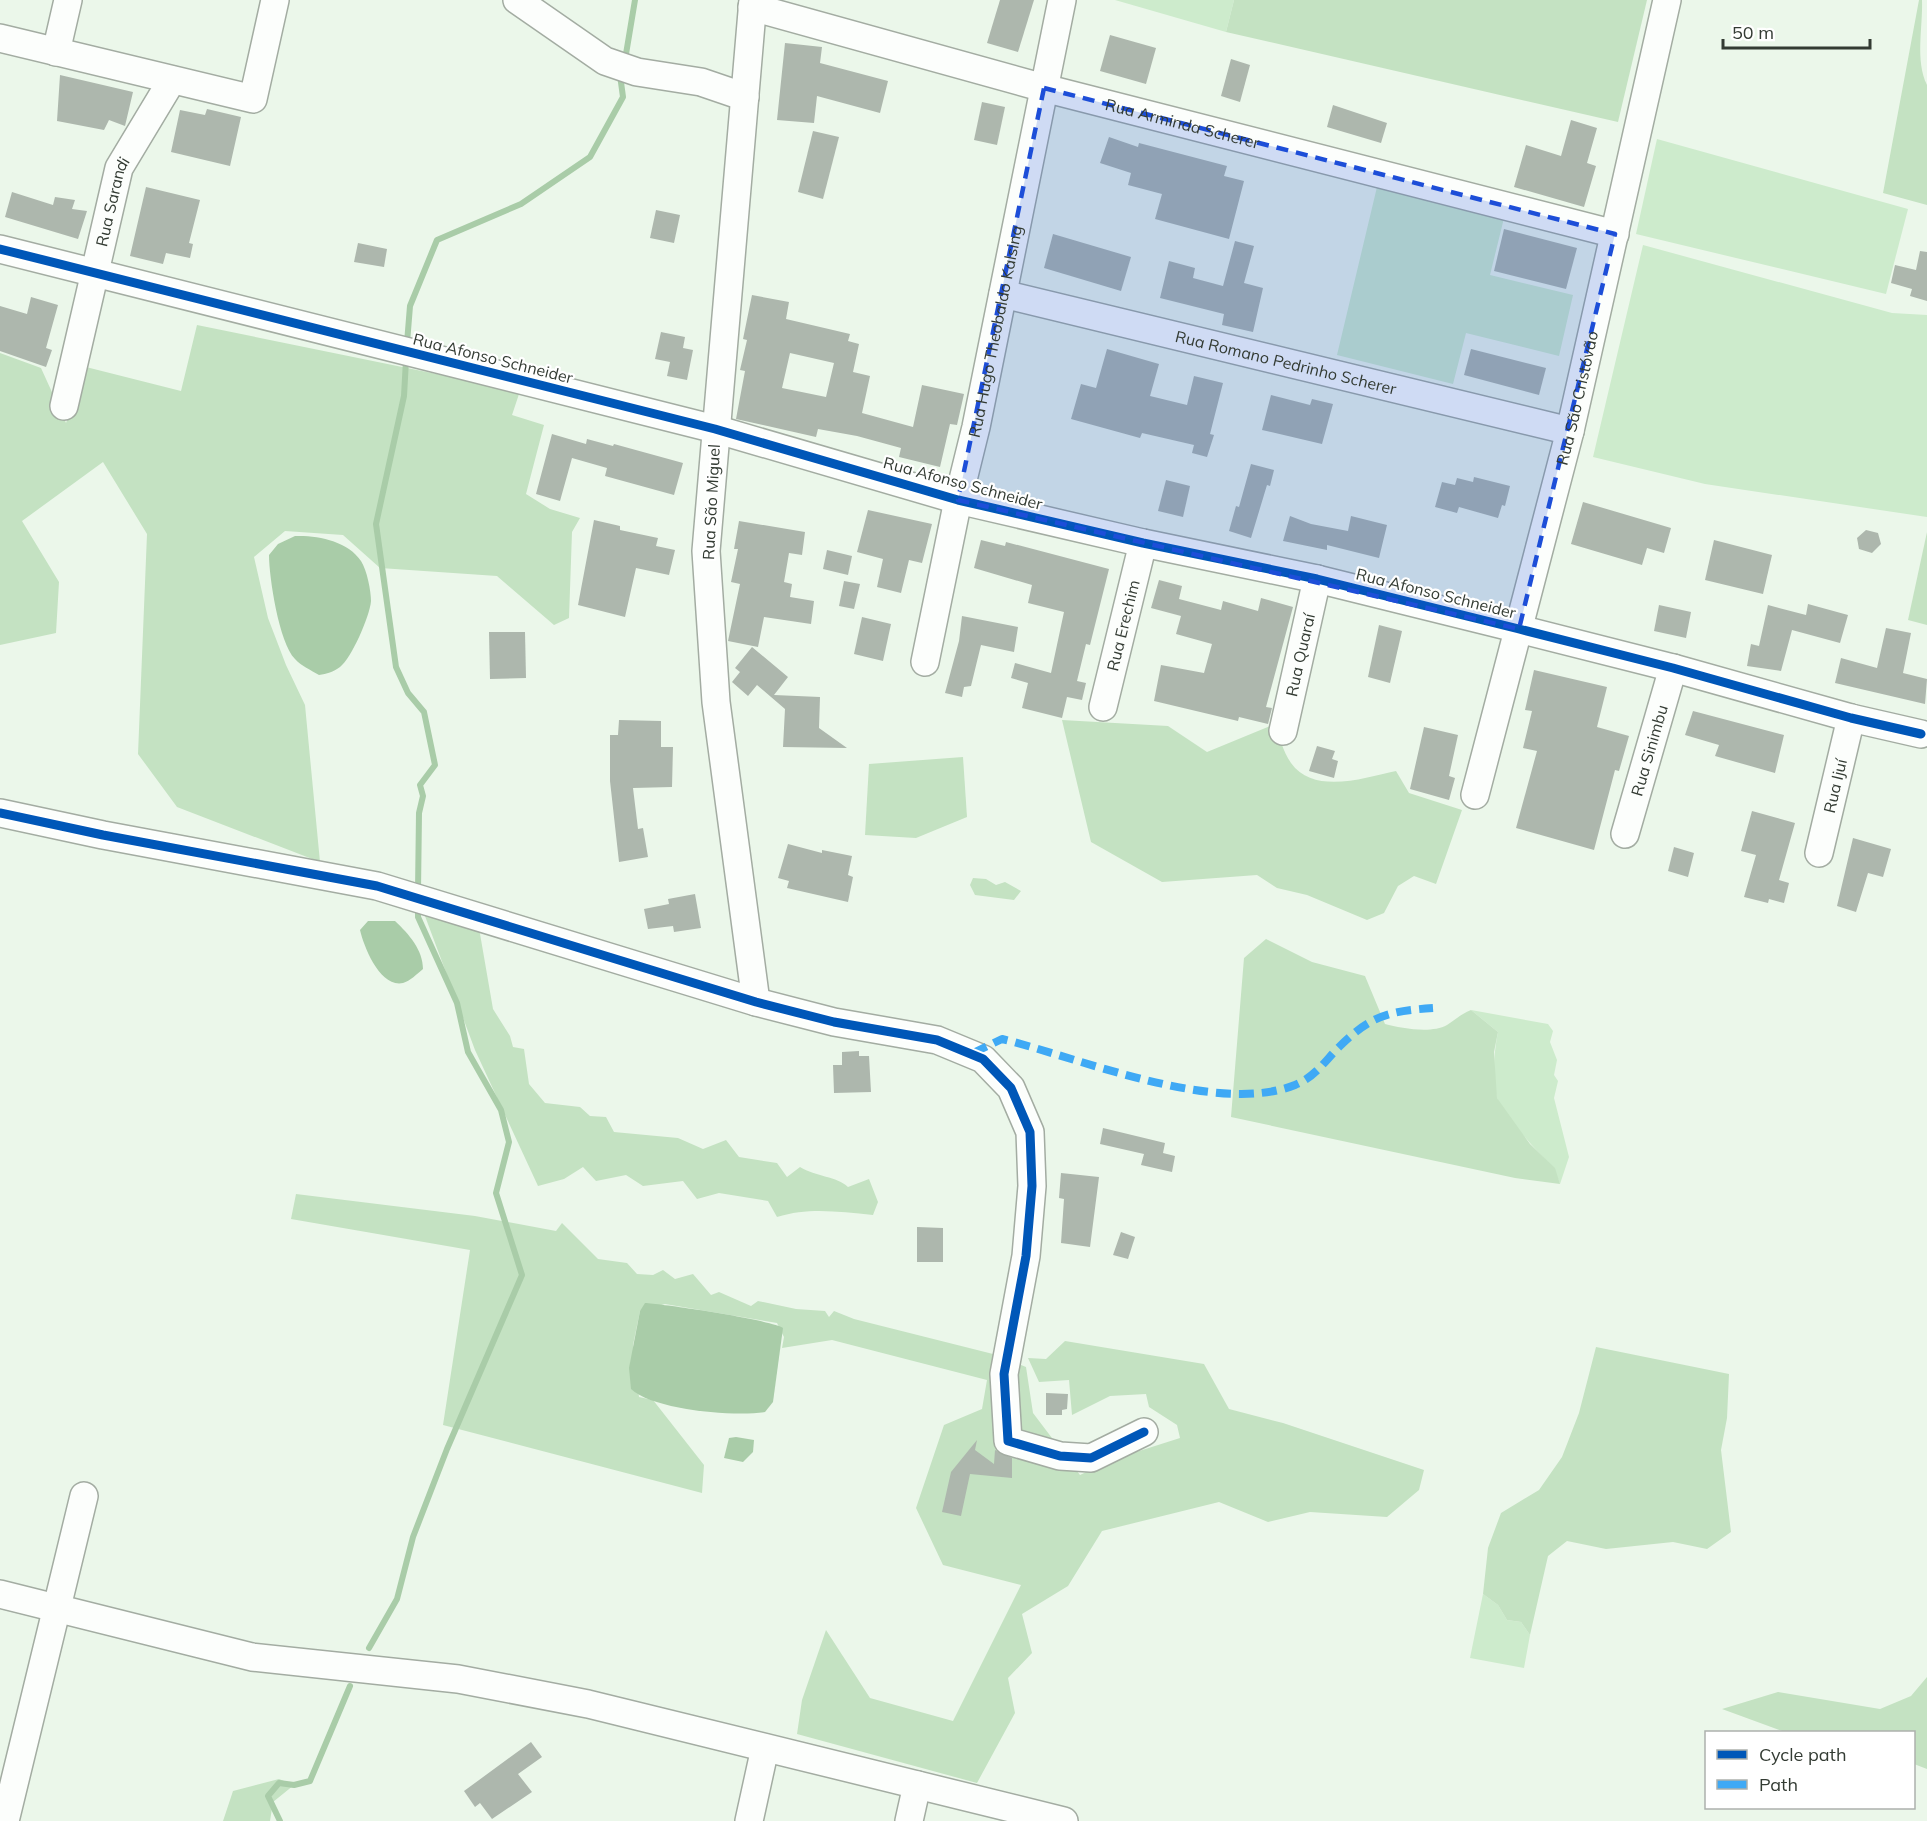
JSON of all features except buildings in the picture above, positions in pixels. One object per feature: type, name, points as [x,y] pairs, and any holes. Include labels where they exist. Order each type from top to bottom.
[{"type":"street","points":[[56,52],[68,0]]},
{"type":"street","points":[[0,38],[253,99],[275,0]]},
{"type":"street","points":[[517,0],[605,61],[637,72],[701,82],[745,97]]},
{"type":"street","name":"Rua Hugo Theobaldo Kalsing","points":[[924,662],[958,500],[976,427],[1062,0]]},
{"type":"street","name":"Rua São Cristóvão","points":[[1475,795],[1570,431],[1667,0]]},
{"type":"street","name":"Rua São Miguel","points":[[752,4],[706,551],[716,702],[756,1002]]},
{"type":"street","name":"Rua Arminda Scherer","points":[[752,4],[1044,88],[1615,234]]},
{"type":"street","name":"Rua Sarandi","points":[[64,406],[119,168],[172,80]]},
{"type":"street","name":"Rua Afonso Schneider","points":[[0,249],[94,270],[715,429],[958,500],[1143,543],[1317,579],[1519,628],[1851,718],[1921,734]]},
{"type":"street","name":"Rua Romano Pedrinho Scherer","points":[[1003,294],[1570,431]]},
{"type":"street","name":"Rua Erechim","points":[[1103,707],[1143,543]]},
{"type":"street","name":"Rua Quaraí","points":[[1283,731],[1317,579]]},
{"type":"street","name":"Rua Sinimbu","points":[[1625,834],[1673,668]]},
{"type":"street","name":"Rua Ijuí","points":[[1819,853],[1851,718]]},
{"type":"street","points":[[0,813],[103,836],[377,886],[756,1002],[834,1022],[937,1040],[983,1059],[1011,1088],[1030,1132],[1032,1186],[1017,1317],[1010,1335],[1004,1374],[1008,1441],[1060,1456],[1091,1458],[1144,1432]]},
{"type":"street","points":[[5,1821],[84,1497]]},
{"type":"street","points":[[0,1594],[252,1658],[458,1679],[588,1704],[1064,1821]]},
{"type":"street","points":[[749,1821],[765,1748]]},
{"type":"street","points":[[909,1821],[917,1785]]},
{"type":"highlighted area","points":[[1044,88],[1615,234],[1519,629],[958,500]]},
{"type":"shaded area","points":[[1115,0],[1234,0],[1226,32]]},
{"type":"shaded area","points":[[1234,0],[1647,0],[1618,122],[1226,32]]},
{"type":"shaded area","points":[[1919,0],[1922,0],[1921,65],[1927,85],[1927,205],[1883,193]]},
{"type":"shaded area","points":[[1657,139],[1908,209],[1886,294],[1636,234]]},
{"type":"shaded area","points":[[1377,187],[1504,218],[1490,275],[1573,295],[1559,356],[1466,333],[1453,384],[1337,355]]},
{"type":"shaded area","points":[[1643,245],[1892,313],[1927,315],[1927,517],[1705,484],[1593,457]]},
{"type":"shaded area","points":[[197,325],[520,391],[512,415],[544,425],[526,494],[550,509],[580,518],[572,532],[569,618],[554,625],[497,576],[380,568],[343,535],[285,531],[254,557],[268,618],[286,665],[305,705],[320,862],[177,807],[138,754],[147,534],[103,462],[22,521],[59,582],[56,633],[0,645],[0,353],[41,368],[66,423],[86,367],[181,391]]},
{"type":"shaded area","points":[[1927,532],[1927,625],[1908,620]]},
{"type":"shaded area","points":[[295,536],[322,538],[340,544],[361,561],[368,581],[370,608],[359,637],[340,667],[325,674],[319,675],[295,659],[284,639],[276,609],[269,555],[278,544]]},
{"type":"shaded area","points":[[1062,720],[1168,726],[1207,752],[1275,724],[1288,759],[1301,773],[1313,779],[1340,782],[1396,771],[1409,793],[1462,810],[1436,884],[1414,876],[1398,886],[1384,913],[1367,920],[1307,895],[1277,888],[1257,875],[1162,882],[1091,842]]},
{"type":"shaded area","points":[[963,757],[967,817],[916,838],[865,835],[869,764]]},
{"type":"shaded area","points":[[973,878],[986,879],[996,885],[1005,882],[1021,891],[1014,900],[975,895],[970,885]]},
{"type":"shaded area","points":[[422,908],[479,928],[493,1009],[510,1036],[513,1047],[524,1049],[529,1084],[545,1103],[580,1107],[590,1116],[606,1117],[614,1132],[678,1138],[703,1149],[726,1140],[739,1157],[777,1163],[787,1177],[800,1167],[848,1187],[869,1179],[878,1202],[873,1215],[813,1211],[777,1217],[768,1201],[719,1193],[697,1199],[683,1181],[643,1186],[626,1175],[596,1181],[583,1167],[564,1179],[538,1186],[475,1050]]},
{"type":"shaded area","points":[[368,921],[395,921],[418,949],[423,969],[403,983],[395,983],[380,973],[369,956],[360,930]]},
{"type":"shaded area","points":[[1266,939],[1312,962],[1365,976],[1385,1024],[1425,1030],[1440,1028],[1471,1010],[1498,1032],[1494,1052],[1497,1098],[1530,1144],[1555,1168],[1560,1184],[1515,1178],[1231,1117],[1244,958]]},
{"type":"shaded area","points":[[1471,1010],[1548,1024],[1553,1031],[1550,1042],[1557,1060],[1554,1075],[1558,1081],[1554,1098],[1569,1157],[1560,1184],[1551,1167],[1499,1102],[1495,1090],[1494,1074],[1498,1032]]},
{"type":"shaded area","points":[[296,1194],[475,1216],[556,1231],[562,1223],[598,1259],[627,1263],[637,1274],[653,1275],[663,1270],[675,1279],[693,1274],[711,1295],[719,1292],[751,1306],[758,1301],[796,1309],[825,1311],[829,1317],[834,1311],[854,1319],[993,1354],[1026,1367],[1033,1413],[1080,1475],[1111,1460],[1180,1438],[1177,1425],[1149,1407],[1146,1394],[1110,1396],[1072,1415],[1069,1380],[1039,1382],[1028,1358],[1046,1359],[1065,1341],[1204,1364],[1229,1409],[1283,1423],[1424,1470],[1419,1490],[1387,1517],[1310,1512],[1268,1522],[1219,1502],[1102,1531],[1068,1586],[1022,1614],[1032,1653],[1008,1678],[1015,1713],[977,1783],[797,1734],[802,1700],[826,1630],[870,1698],[953,1721],[1021,1585],[943,1565],[916,1508],[944,1425],[982,1409],[987,1380],[832,1340],[782,1348],[784,1337],[777,1323],[665,1304],[640,1311],[633,1345],[639,1397],[653,1400],[704,1465],[702,1493],[443,1425],[470,1250],[291,1219]]},
{"type":"shaded area","points":[[645,1303],[740,1317],[783,1328],[773,1402],[765,1412],[715,1412],[675,1407],[642,1396],[631,1389],[629,1368],[640,1311]]},
{"type":"shaded area","points":[[1596,1347],[1729,1374],[1727,1418],[1721,1450],[1731,1532],[1707,1549],[1673,1542],[1606,1549],[1567,1541],[1548,1556],[1530,1635],[1521,1622],[1507,1620],[1498,1605],[1483,1594],[1488,1548],[1501,1513],[1539,1490],[1562,1457],[1579,1413]]},
{"type":"shaded area","points":[[729,1438],[754,1440],[753,1452],[743,1462],[724,1458]]},
{"type":"shaded area","points":[[1483,1594],[1498,1605],[1507,1620],[1521,1622],[1530,1635],[1524,1668],[1470,1658]]},
{"type":"shaded area","points":[[1927,1677],[1927,1769],[1915,1764],[1915,1731],[1782,1731],[1722,1709],[1778,1692],[1880,1709],[1911,1696]]},
{"type":"shaded area","points":[[279,1779],[294,1785],[273,1802],[270,1821],[223,1821],[233,1791]]},
{"type":"waterway","points":[[625,60],[635,0]]},
{"type":"waterway","points":[[407,343],[410,306],[437,240],[521,204],[590,157],[623,97],[620,75]]},
{"type":"waterway","points":[[406,360],[404,396],[376,524],[396,667],[408,693],[424,712],[435,765],[420,785],[423,796],[419,813],[418,891]]},
{"type":"waterway","points":[[369,1648],[397,1599],[413,1537],[447,1449],[522,1275],[496,1193],[509,1142],[501,1110],[468,1052],[457,1003],[418,917],[418,907]]},
{"type":"waterway","points":[[280,1821],[268,1796],[279,1783],[294,1785],[310,1781],[350,1686]]},
{"type":"marked path","points":[[973,1053],[1002,1039],[1149,1081],[1228,1094],[1264,1093],[1295,1085],[1308,1078],[1350,1036],[1371,1021],[1393,1013],[1433,1008]]},
{"type":"cycle path","points":[[0,249],[715,429],[958,500],[1143,543],[1317,579],[1673,668],[1851,718],[1921,734]]},
{"type":"cycle path","points":[[0,813],[103,835],[377,886],[756,1002],[834,1022],[937,1040],[983,1059],[1011,1088],[1030,1132],[1032,1186],[1026,1256],[1004,1374],[1008,1441],[1060,1456],[1091,1458],[1144,1432]]}]
